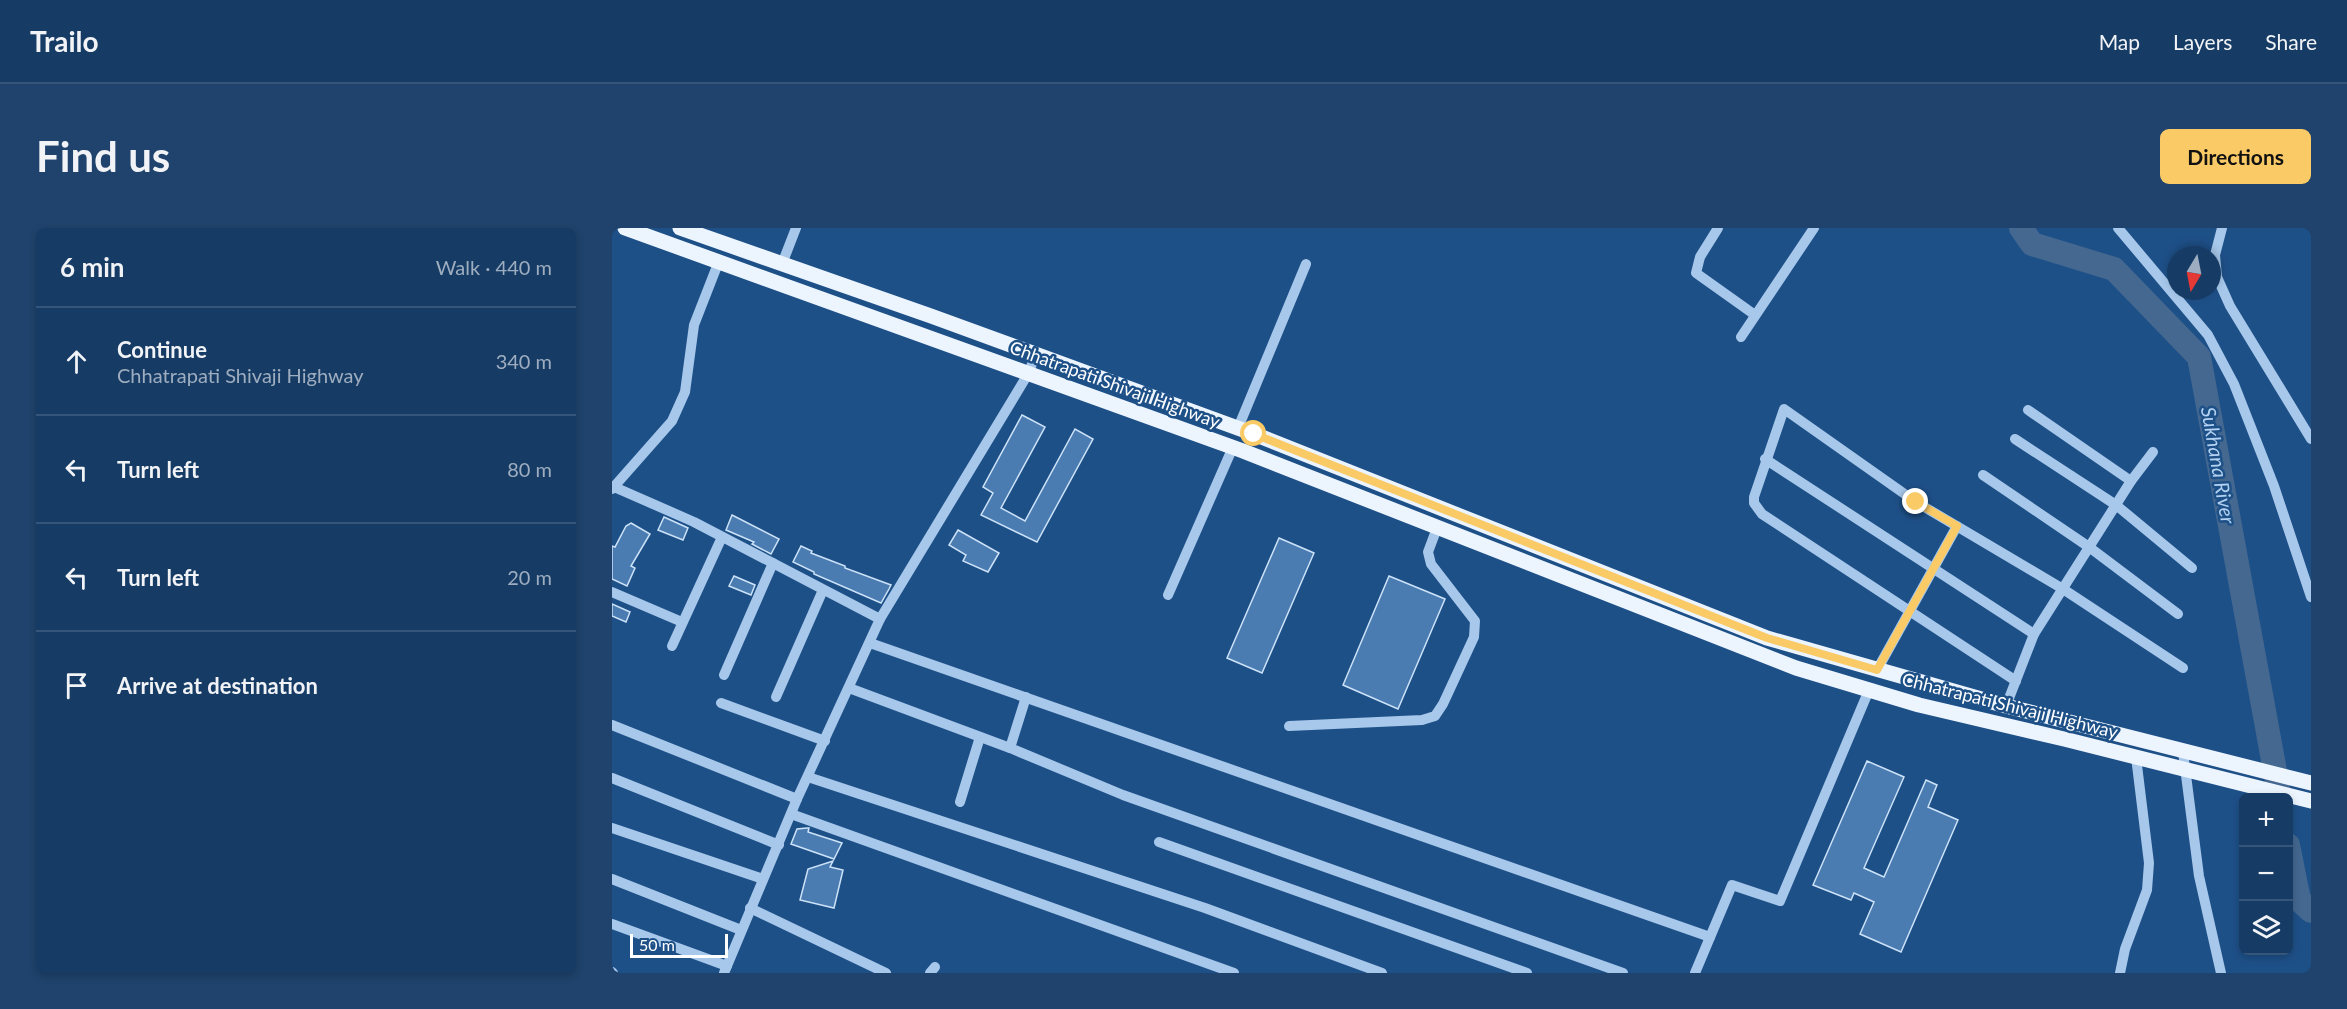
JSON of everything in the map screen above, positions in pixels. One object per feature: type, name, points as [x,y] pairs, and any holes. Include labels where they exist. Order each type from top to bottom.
[{"type":"main road","name":"Chhatrapati Shivaji Highway","points":[[625,228],[1233,447],[1796,668],[1919,705],[2311,801]]},
{"type":"main road","name":"Chhatrapati Shivaji Highway","points":[[680,228],[1238,428],[1767,638],[2006,706],[2311,783]]},
{"type":"street","points":[[782,264],[796,228]]},
{"type":"street","points":[[1718,228],[1700,257],[1696,273],[1755,315]]},
{"type":"street","points":[[1741,337],[1814,228]]},
{"type":"street","points":[[2118,228],[2208,335],[2234,384],[2274,486],[2311,597]]},
{"type":"street","points":[[2222,228],[2215,255],[2217,277],[2230,306],[2311,439]]},
{"type":"street","points":[[719,261],[694,325],[685,392],[672,421],[612,487],[722,537],[880,619]]},
{"type":"street","points":[[1238,428],[1306,264]]},
{"type":"street","points":[[612,924],[725,970],[797,799],[880,619],[1028,374],[1036,354]]},
{"type":"street","points":[[2016,681],[1762,514],[1754,503],[1754,497],[1765,459],[1784,409],[1916,502],[2063,589],[2183,668]]},
{"type":"street","points":[[2028,410],[2131,481]]},
{"type":"street","points":[[2015,439],[2116,505],[2192,568]]},
{"type":"street","points":[[1168,595],[1233,447]]},
{"type":"street","points":[[2006,706],[2034,634],[2131,481],[2153,452]]},
{"type":"street","points":[[1765,459],[2034,634]]},
{"type":"street","points":[[1983,476],[2089,547],[2178,614]]},
{"type":"street","points":[[1877,670],[1957,526]]},
{"type":"street","points":[[1289,726],[1422,720],[1435,716],[1474,637],[1475,621],[1431,564],[1428,552],[1437,528]]},
{"type":"street","points":[[672,646],[722,537]]},
{"type":"street","points":[[724,675],[773,563]]},
{"type":"street","points":[[776,697],[823,590]]},
{"type":"street","points":[[612,592],[682,622]]},
{"type":"street","points":[[870,643],[1710,937]]},
{"type":"street","points":[[849,688],[1010,748],[1123,795],[1623,973]]},
{"type":"street","points":[[1695,973],[1732,885],[1780,901],[1869,690]]},
{"type":"street","points":[[1010,748],[1026,698]]},
{"type":"street","points":[[721,703],[825,741]]},
{"type":"street","points":[[612,725],[797,799]]},
{"type":"street","points":[[960,802],[980,737]]},
{"type":"street","points":[[2183,752],[2199,876],[2221,973]]},
{"type":"street","points":[[2120,973],[2125,949],[2147,890],[2148,863],[2136,757]]},
{"type":"street","points":[[808,777],[1205,908],[1382,973]]},
{"type":"street","points":[[612,778],[779,845]]},
{"type":"street","points":[[791,814],[1234,973]]},
{"type":"street","points":[[612,828],[763,879]]},
{"type":"street","points":[[1159,842],[1527,973]]},
{"type":"street","points":[[612,879],[741,930]]},
{"type":"street","points":[[750,908],[886,973]]},
{"type":"building","points":[[1022,415],[1045,427],[1001,508],[1025,521],[1075,429],[1093,439],[1037,542],[981,515],[993,493],[983,487]]},
{"type":"building","points":[[732,515],[779,539],[771,554],[752,544],[754,542],[726,530]]},
{"type":"building","points":[[664,517],[688,528],[683,540],[658,530]]},
{"type":"building","points":[[631,523],[650,534],[631,566],[635,568],[627,586],[612,579],[612,546],[615,547],[626,526]]},
{"type":"building","points":[[958,530],[999,553],[988,572],[963,561],[966,555],[949,545]]},
{"type":"building","points":[[1279,538],[1314,553],[1262,673],[1227,658]]},
{"type":"building","points":[[801,546],[845,568],[891,585],[881,603],[814,574],[793,562]]},
{"type":"building","points":[[734,576],[755,585],[751,595],[729,586]]},
{"type":"building","points":[[1389,576],[1445,599],[1398,709],[1343,685]]},
{"type":"building","points":[[612,604],[630,612],[626,622],[612,616]]},
{"type":"building","points":[[1867,761],[1904,777],[1864,868],[1884,877],[1926,780],[1937,785],[1928,807],[1958,820],[1901,952],[1860,934],[1874,902],[1854,893],[1851,900],[1813,885]]},
{"type":"building","points":[[809,828],[808,832],[842,843],[834,859],[791,844],[797,829]]},
{"type":"building","points":[[833,861],[830,867],[843,870],[834,908],[800,900],[808,869]]},
{"type":"waterway","name":"Sukhana River","points":[[2021,228],[2032,244],[2114,269],[2199,357],[2279,793]]},
{"type":"waterway","name":"Sukhana River","points":[[2288,847],[2299,900],[2311,911]]},
{"type":"route","points":[[1254,434],[1767,638],[1877,670],[1957,526],[1916,502]]}]
